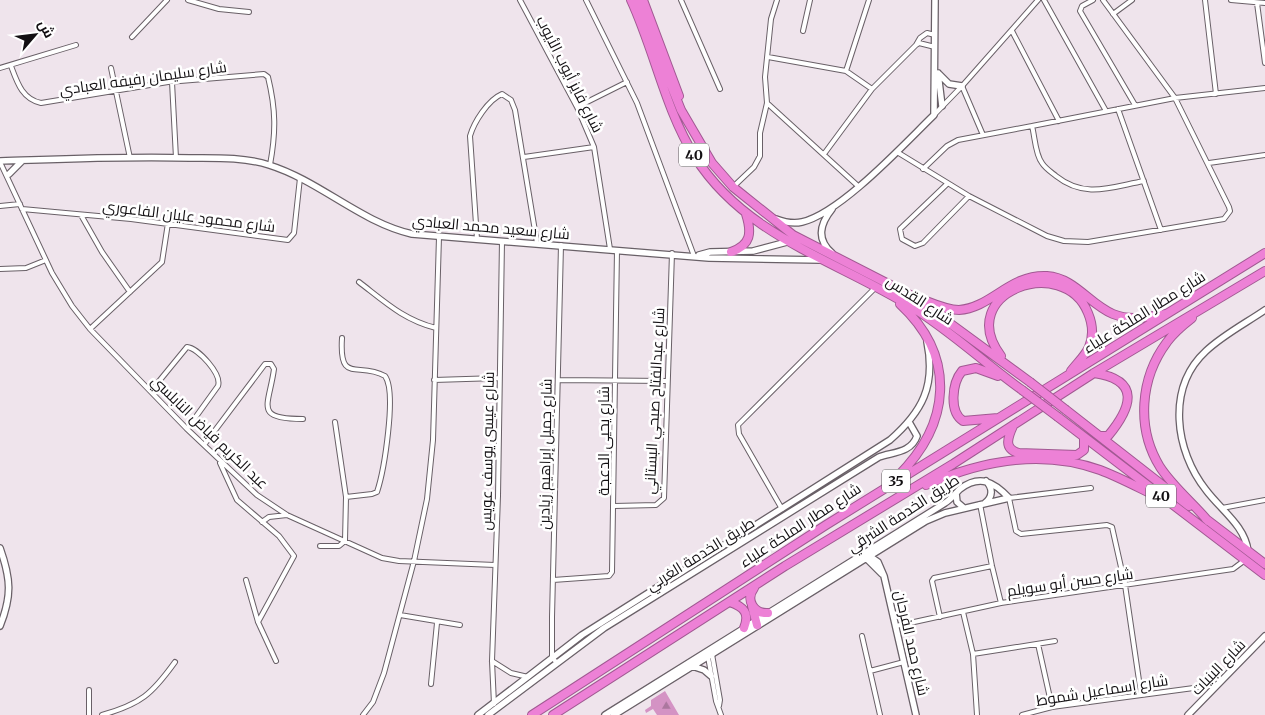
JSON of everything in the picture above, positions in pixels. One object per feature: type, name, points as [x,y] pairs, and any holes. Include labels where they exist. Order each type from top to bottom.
[{"type":"highway","name":"شارع القدس","points":[[632,0],[675,119],[696,159],[714,182],[745,212],[786,242],[876,287],[916,310],[1265,575]]},
{"type":"highway","name":"شارع القدس","points":[[637,0],[681,110],[706,152],[733,187],[793,235],[883,279],[914,297],[1007,364],[1265,564]]},
{"type":"highway","points":[[643,0],[674,79],[681,100],[681,110]]},
{"type":"highway","points":[[696,159],[699,152],[706,152]]},
{"type":"highway","points":[[731,252],[743,247],[749,239],[750,229],[745,212]]},
{"type":"highway","points":[[786,242],[793,235]]},
{"type":"highway","name":"شارع مطار الملكة علياء","points":[[532,715],[887,486],[1265,253]]},
{"type":"highway","name":"شارع مطار الملكة علياء","points":[[553,715],[757,584],[1013,426],[1094,373],[1205,305],[1265,271]]},
{"type":"highway","points":[[914,297],[949,309],[966,309],[1018,281],[1029,277],[1049,276],[1072,284],[1105,310],[1121,316],[1140,318],[1168,314]]},
{"type":"highway","points":[[1007,364],[994,346],[989,334],[989,320],[995,304],[1020,286],[1033,284],[1054,285],[1071,292],[1082,302],[1092,326],[1089,346],[1068,375]]},
{"type":"highway","points":[[887,486],[921,449],[936,418],[940,393],[938,368],[932,346],[913,316],[889,294]]},
{"type":"highway","points":[[1205,305],[1177,331],[1156,359],[1146,386],[1144,410],[1147,436],[1160,467],[1208,521]]},
{"type":"highway","points":[[1000,418],[963,421],[957,416],[954,400],[956,382],[962,372],[976,368],[997,376],[1002,375]]},
{"type":"highway","points":[[1094,373],[1115,378],[1123,384],[1128,392],[1126,410],[1120,422],[1108,436],[1100,436]]},
{"type":"highway","points":[[1013,426],[1007,440],[1008,445],[1014,452],[1019,453],[1077,455],[1084,450],[1084,437]]},
{"type":"highway","points":[[894,499],[957,472],[983,464],[1039,459],[1070,463],[1098,470],[1169,502]]},
{"type":"highway","points":[[756,623],[751,592],[757,584]]},
{"type":"highway","points":[[730,602],[740,606],[746,612],[747,619],[744,628]]},
{"type":"highway","points":[[752,605],[759,612],[768,613]]},
{"type":"street","points":[[132,37],[168,0]]},
{"type":"street","points":[[188,0],[219,9],[249,12]]},
{"type":"street","name":"شارع فايز أيوب الأيوب","points":[[520,0],[577,107],[594,146],[610,249]]},
{"type":"street","points":[[586,0],[640,111],[695,256]]},
{"type":"street","points":[[681,0],[720,89]]},
{"type":"street","points":[[733,187],[758,162],[761,152],[761,121],[767,103],[766,77],[771,19],[777,0]]},
{"type":"street","points":[[803,31],[810,0]]},
{"type":"street","points":[[846,71],[869,0]]},
{"type":"street","points":[[934,114],[935,0]]},
{"type":"street","points":[[762,212],[784,222],[798,222],[812,219],[834,206],[897,152],[962,86],[1038,0]]},
{"type":"street","points":[[1044,0],[1106,111]]},
{"type":"street","points":[[1093,0],[1082,6],[1080,11],[1136,105]]},
{"type":"street","points":[[897,152],[969,196],[1047,236],[1064,241],[1078,243],[1218,222],[1228,215],[1229,207],[1209,163],[1175,98],[1103,0]]},
{"type":"street","points":[[1113,14],[1132,0]]},
{"type":"street","points":[[1205,0],[1216,94]]},
{"type":"street","points":[[1231,0],[1265,3]]},
{"type":"street","points":[[1257,3],[1265,63]]},
{"type":"street","points":[[1012,31],[1059,121]]},
{"type":"street","points":[[824,154],[872,90],[924,34],[935,35]]},
{"type":"street","points":[[916,44],[935,47]]},
{"type":"street","points":[[0,68],[76,45]]},
{"type":"street","points":[[768,57],[846,71],[872,90]]},
{"type":"street","points":[[935,63],[938,72],[942,106]]},
{"type":"street","name":"شارع سليمان رفيفه العبادي","points":[[11,66],[19,87],[34,102],[48,103],[172,82],[266,74],[274,101],[276,118],[270,165]]},
{"type":"street","points":[[111,68],[130,158]]},
{"type":"street","points":[[938,72],[945,82],[962,86]]},
{"type":"street","points":[[172,82],[176,158]]},
{"type":"street","points":[[577,107],[627,82]]},
{"type":"street","points":[[962,86],[983,134]]},
{"type":"street","points":[[923,169],[953,142],[983,134],[1175,98],[1265,88]]},
{"type":"street","points":[[477,239],[470,136],[475,124],[492,101],[502,94],[511,100],[514,105],[537,243]]},
{"type":"street","points":[[767,103],[858,186]]},
{"type":"street","points":[[1118,109],[1161,230]]},
{"type":"street","points":[[1032,126],[1042,163],[1059,178],[1075,188],[1098,190],[1144,181]]},
{"type":"street","points":[[524,157],[594,146]]},
{"type":"street","points":[[1209,163],[1265,155]]},
{"type":"street","name":"شارع سعيد محمد العبادي","points":[[2,161],[130,158],[238,159],[270,165],[300,178],[394,228],[439,237],[695,256],[821,260]]},
{"type":"street","name":"عبد الكريم فياض النابلسي","points":[[2,161],[46,260],[66,296],[90,329],[204,445],[257,495],[287,514],[382,558],[495,565]]},
{"type":"street","points":[[8,176],[22,161]]},
{"type":"street","name":"شارع محمود عليان الفاعوري","points":[[22,209],[168,223],[290,240],[294,233],[300,178]]},
{"type":"street","points":[[947,184],[900,229],[902,239],[915,246],[923,243],[969,196]]},
{"type":"street","points":[[0,206],[20,204]]},
{"type":"street","points":[[834,206],[823,222],[821,232],[826,246],[840,259]]},
{"type":"street","points":[[81,215],[102,252],[130,292]]},
{"type":"street","points":[[90,329],[162,262],[168,223]]},
{"type":"street","points":[[363,715],[379,688],[414,561],[427,499],[433,440],[439,237]]},
{"type":"street","name":"شارع عيسى يوسف عويس","points":[[495,706],[492,661],[502,241]]},
{"type":"street","name":"شارع سعيد محمد العبادي","points":[[695,256],[710,252],[753,252],[786,242]]},
{"type":"street","name":"شارع جميل إبراهيم زيادين","points":[[554,660],[553,580],[561,245]]},
{"type":"street","name":"شارع يحيى الدعجة","points":[[553,580],[595,578],[611,574],[614,506],[617,249]]},
{"type":"street","name":"شارع عبدالفتاح صبحي البستاني","points":[[614,506],[656,505],[664,498],[672,253]]},
{"type":"street","points":[[0,269],[26,268],[46,260]]},
{"type":"street","points":[[358,282],[415,323],[436,328]]},
{"type":"street","points":[[782,509],[739,434],[738,425],[876,287]]},
{"type":"street","points":[[1248,552],[1246,538],[1205,490],[1189,462],[1181,437],[1179,406],[1183,389],[1194,367],[1206,351],[1265,310]]},
{"type":"street","name":"طريق الخدمة الغربي","points":[[488,715],[495,706],[528,677],[844,475],[885,444],[909,422],[919,409],[927,383],[929,354],[924,332]]},
{"type":"street","points":[[342,338],[341,357],[344,364],[352,369],[385,376],[388,382],[389,400],[386,448],[377,492],[346,497]]},
{"type":"street","points":[[152,391],[187,347],[194,349],[217,373],[220,380],[218,386],[188,429]]},
{"type":"street","points":[[204,445],[265,364],[271,364],[274,369],[267,402],[269,412],[278,418],[304,419]]},
{"type":"street","points":[[434,380],[498,378]]},
{"type":"street","points":[[558,380],[667,381]]},
{"type":"street","points":[[320,546],[339,546],[345,541],[346,497],[335,422]]},
{"type":"street","name":"طريق الخدمة الغربي","points":[[478,715],[495,706],[600,624],[782,509],[880,457],[898,453],[912,445],[917,436],[909,422]]},
{"type":"street","points":[[220,460],[234,496],[284,541],[293,553],[294,559],[258,622]]},
{"type":"street","points":[[986,481],[995,484],[1009,498],[1016,531],[1021,534],[1107,525],[1112,527],[1125,585],[1141,694]]},
{"type":"street","points":[[986,481],[990,487],[991,494],[983,504],[992,566],[1001,603]]},
{"type":"street","name":"طريق الخدمة الشرقي","points":[[605,715],[866,556],[945,503],[963,487],[986,481]]},
{"type":"street","points":[[1009,498],[1091,488]]},
{"type":"street","points":[[956,493],[957,502],[964,508]]},
{"type":"street","name":"طريق الخدمة الشرقي","points":[[614,715],[692,666],[709,652],[744,628],[756,623],[768,613],[933,517],[1009,498]]},
{"type":"street","points":[[1222,508],[1265,500]]},
{"type":"street","points":[[262,522],[268,517],[287,514]]},
{"type":"street","points":[[0,548],[7,571],[9,599],[0,626]]},
{"type":"street","name":"شارع حمد الفرحان","points":[[866,556],[884,576],[916,715]]},
{"type":"street","name":"شارع حسن أبو سويلم","points":[[896,626],[1001,603],[1233,569],[1245,560]]},
{"type":"street","points":[[940,617],[932,581],[934,578],[992,566]]},
{"type":"street","points":[[0,572],[7,571]]},
{"type":"street","points":[[246,580],[258,622],[276,661]]},
{"type":"street","points":[[963,612],[973,654],[977,715]]},
{"type":"street","points":[[400,615],[438,623],[460,624]]},
{"type":"street","points":[[431,684],[438,623]]},
{"type":"street","points":[[862,636],[880,715]]},
{"type":"street","name":"شارع البنيات","points":[[1188,715],[1265,636]]},
{"type":"street","points":[[973,654],[1055,641]]},
{"type":"street","points":[[1038,644],[1052,707]]},
{"type":"street","points":[[709,652],[712,676],[721,715]]},
{"type":"street","points":[[709,652],[720,700],[719,706]]},
{"type":"street","points":[[492,661],[510,673],[528,677]]},
{"type":"street","points":[[102,715],[135,704],[158,686],[175,662]]},
{"type":"street","points":[[870,671],[904,662]]},
{"type":"street","points":[[692,666],[704,670],[712,676]]},
{"type":"street","name":"شارع إسماعيل شموط","points":[[1022,715],[1052,707],[1216,685]]},
{"type":"street","points":[[89,690],[89,715]]},
{"type":"street","points":[[1045,709],[1047,715]]},
{"type":"green space","points":[[665,691],[679,715],[657,715],[653,709],[646,713],[645,710],[651,706],[651,700]]}]
